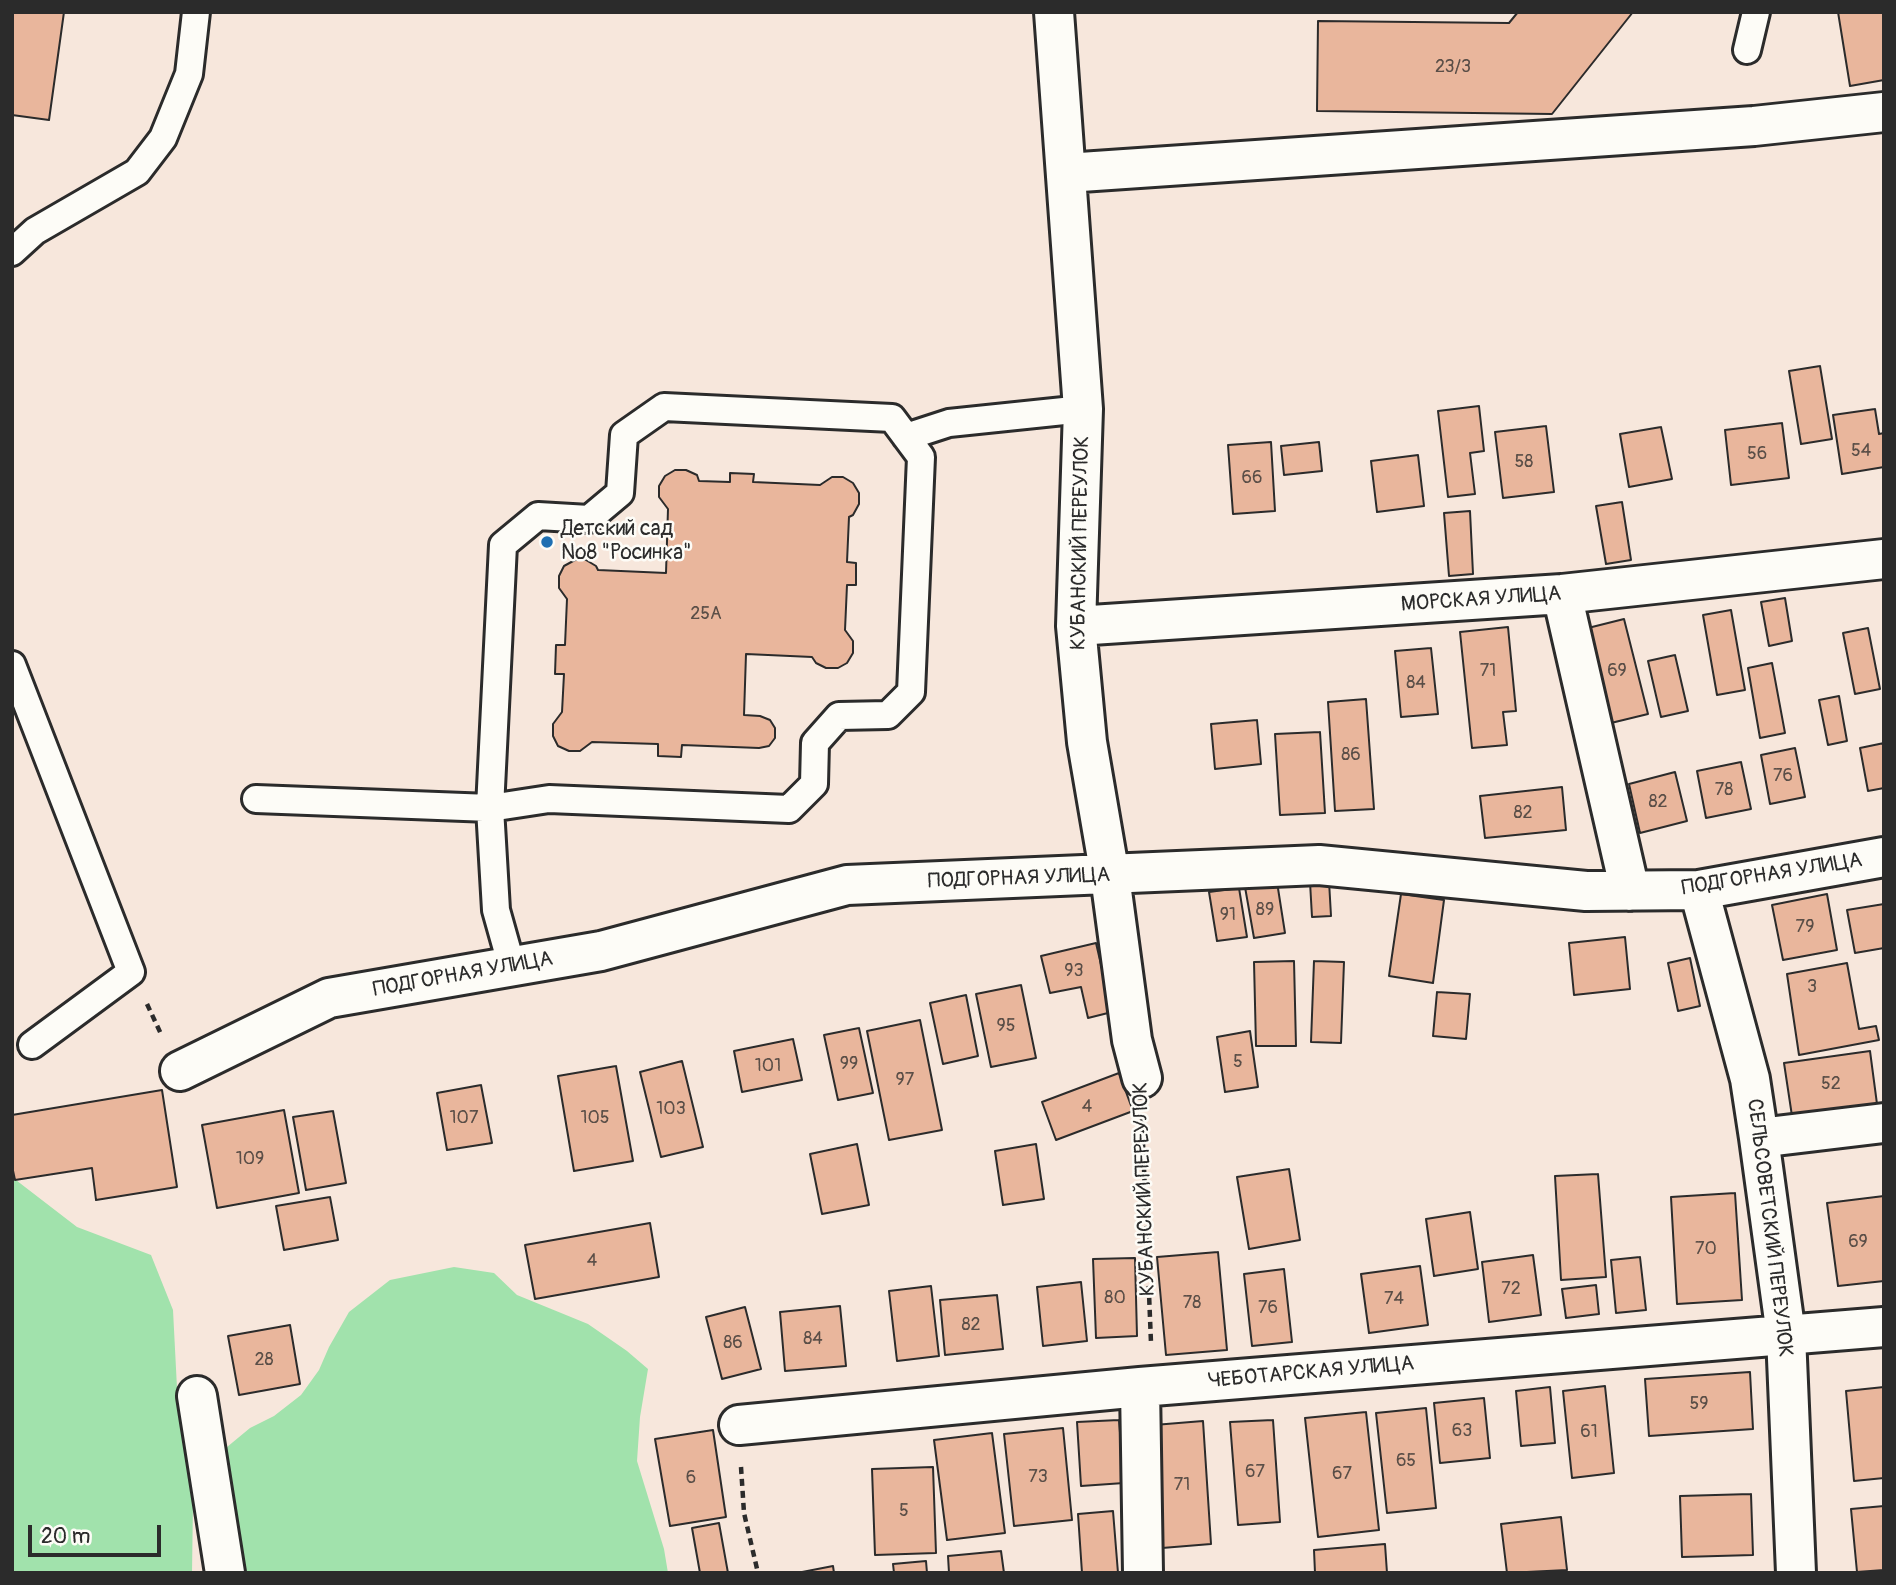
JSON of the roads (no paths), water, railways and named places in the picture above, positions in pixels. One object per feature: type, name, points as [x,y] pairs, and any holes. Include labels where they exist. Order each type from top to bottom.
[{"type":"street","name":"КУБАНСКИЙ ПЕРЕУЛОК","points":[[1054,12],[1083,409],[1076,626],[1087,742],[1111,876],[1132,1040],[1142,1078]]},
{"type":"street","points":[[1066,173],[1754,126],[1884,111]]},
{"type":"street","name":"МОРСКАЯ УЛИЦА","points":[[1076,626],[1562,594],[1884,559]]},
{"type":"street","points":[[1562,594],[1630,891]]},
{"type":"street","name":"ПОДГОРНАЯ УЛИЦА","points":[[180,1071],[329,998],[601,951],[848,885],[1111,876],[1319,865],[1586,891],[1699,890],[1884,856]]},
{"type":"street","name":"СЕЛЬСОВЕТСКИЙ ПЕРЕУЛОК","points":[[1699,890],[1750,1079],[1759,1138],[1786,1335],[1796,1573]]},
{"type":"street","points":[[1759,1138],[1884,1122]]},
{"type":"street","name":"ЧЕБОТАРСКАЯ УЛИЦА","points":[[739,1425],[1140,1387],[1884,1327]]},
{"type":"street","points":[[1140,1387],[1143,1573]]},
{"type":"street","points":[[197,1396],[225,1573]]},
{"type":"lane","points":[[12,252],[34,231],[137,172],[163,138],[189,74],[196,12]]},
{"type":"lane","points":[[1747,51],[1756,12]]},
{"type":"lane","points":[[256,799],[490,808],[549,799],[789,808],[814,784],[815,743],[839,716],[888,715],[911,691],[921,457],[892,418],[664,407],[624,435],[620,493],[589,519],[538,516],[503,545],[490,808],[496,910],[512,967]]},
{"type":"lane","points":[[906,437],[949,423],[1083,409]]},
{"type":"lane","points":[[12,665],[131,972],[32,1045]]},
{"type":"place","name":"Детский сад №8 \"Росинка\"","points":[[547,542]]}]
